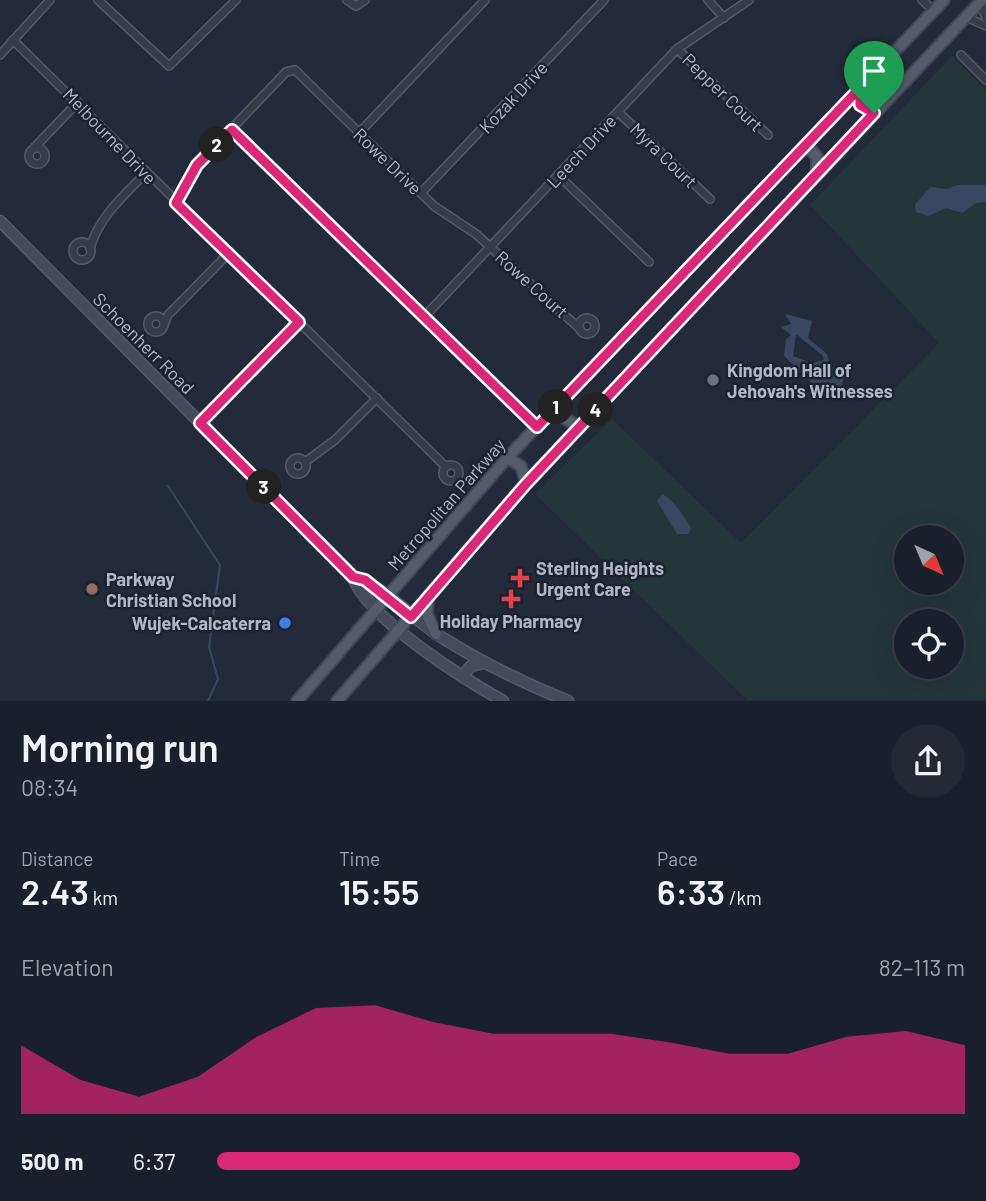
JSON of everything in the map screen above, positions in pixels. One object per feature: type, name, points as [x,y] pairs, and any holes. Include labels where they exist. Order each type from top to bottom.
[{"type":"main road","name":"Metropolitan Parkway","points":[[298,701],[508,458],[944,0]]},
{"type":"main road","points":[[337,701],[526,484],[981,1]]},
{"type":"main road","points":[[860,88],[860,105],[874,113]]},
{"type":"main road","points":[[803,148],[812,150],[817,158],[817,174]]},
{"type":"main road","name":"Schoenherr Road","points":[[0,221],[353,577],[357,588],[377,609],[400,630],[462,676],[501,700]]},
{"type":"main road","points":[[564,399],[562,417],[580,427]]},
{"type":"main road","points":[[508,458],[521,466],[526,484]]},
{"type":"main road","name":"Schoenherr Road","points":[[353,577],[365,580],[411,617],[485,663],[568,701]]},
{"type":"main road","points":[[428,597],[427,614],[436,634]]},
{"type":"main road","points":[[462,676],[471,666],[485,663]]},
{"type":"street","points":[[0,55],[50,0]]},
{"type":"street","points":[[98,0],[169,66],[232,1]]},
{"type":"street","points":[[347,0],[356,6],[365,0]]},
{"type":"street","points":[[359,133],[485,0]]},
{"type":"street","name":"Kozak Drive","points":[[421,193],[604,0]]},
{"type":"street","points":[[708,0],[724,18]]},
{"type":"street","name":"Leech Drive","points":[[424,317],[677,49],[749,0]]},
{"type":"street","points":[[922,0],[934,11]]},
{"type":"street","points":[[981,1],[986,18]]},
{"type":"street","points":[[966,17],[986,26]]},
{"type":"street","name":"Melbourne Drive","points":[[13,40],[446,467]]},
{"type":"street","name":"Pepper Court","points":[[677,49],[768,135]]},
{"type":"street","points":[[961,55],[986,80]]},
{"type":"street","name":"Rowe Drive","points":[[232,130],[292,69],[421,193],[490,247]]},
{"type":"street","points":[[41,140],[44,161],[35,164],[29,159],[33,149],[41,140],[78,102]]},
{"type":"street","name":"Myra Court","points":[[618,112],[710,199]]},
{"type":"street","points":[[176,203],[197,165],[232,130],[537,427]]},
{"type":"street","points":[[33,149],[44,151]]},
{"type":"street","points":[[93,239],[74,247],[76,257],[86,258],[93,239],[112,209],[146,173]]},
{"type":"street","points":[[558,175],[649,261]]},
{"type":"street","points":[[83,242],[90,249]]},
{"type":"street","name":"Rowe Court","points":[[490,247],[580,329],[588,334],[594,329],[592,320],[573,321]]},
{"type":"street","points":[[167,315],[150,318],[149,329],[157,333],[164,325],[167,315],[228,254]]},
{"type":"street","points":[[158,316],[164,325]]},
{"type":"street","name":"Rowe Court","points":[[580,329],[583,320]]},
{"type":"street","points":[[200,423],[299,322]]},
{"type":"street","points":[[305,462],[327,448],[377,398]]},
{"type":"shaded area","points":[[952,56],[986,91],[986,700],[747,700],[535,494],[612,419],[741,543],[939,343],[810,205]]},
{"type":"water","points":[[958,185],[986,185],[986,202],[976,203],[962,213],[946,208],[928,216],[916,212],[915,204],[931,187],[946,189]]},
{"type":"water","points":[[785,314],[812,321],[808,338],[827,354],[830,365],[844,377],[841,390],[833,393],[813,384],[784,356],[786,339],[791,335],[781,327],[791,324]],"holes":[[[796,334],[823,356],[824,360],[811,363],[793,356]]]},
{"type":"water","points":[[662,494],[675,504],[686,520],[691,529],[688,534],[677,534],[657,501]]},
{"type":"waterway","points":[[168,486],[220,565],[209,647],[218,679],[208,701]]},
{"type":"place","name":"Kingdom Hall of Jehovah's Witnesses","points":[[713,380]]},
{"type":"place","name":"Sterling Heights Urgent Care","points":[[520,578]]},
{"type":"place","name":"Parkway Christian School","points":[[92,589]]},
{"type":"place","name":"Holiday Pharmacy","points":[[511,599]]},
{"type":"place","name":"Wujek-Calcaterra","points":[[285,623]]},
{"type":"route","points":[[860,88],[860,105],[874,113],[526,484],[411,617],[365,580],[353,577],[200,423],[299,322],[176,203],[187,188],[197,165],[232,130],[537,427],[860,88]]}]
